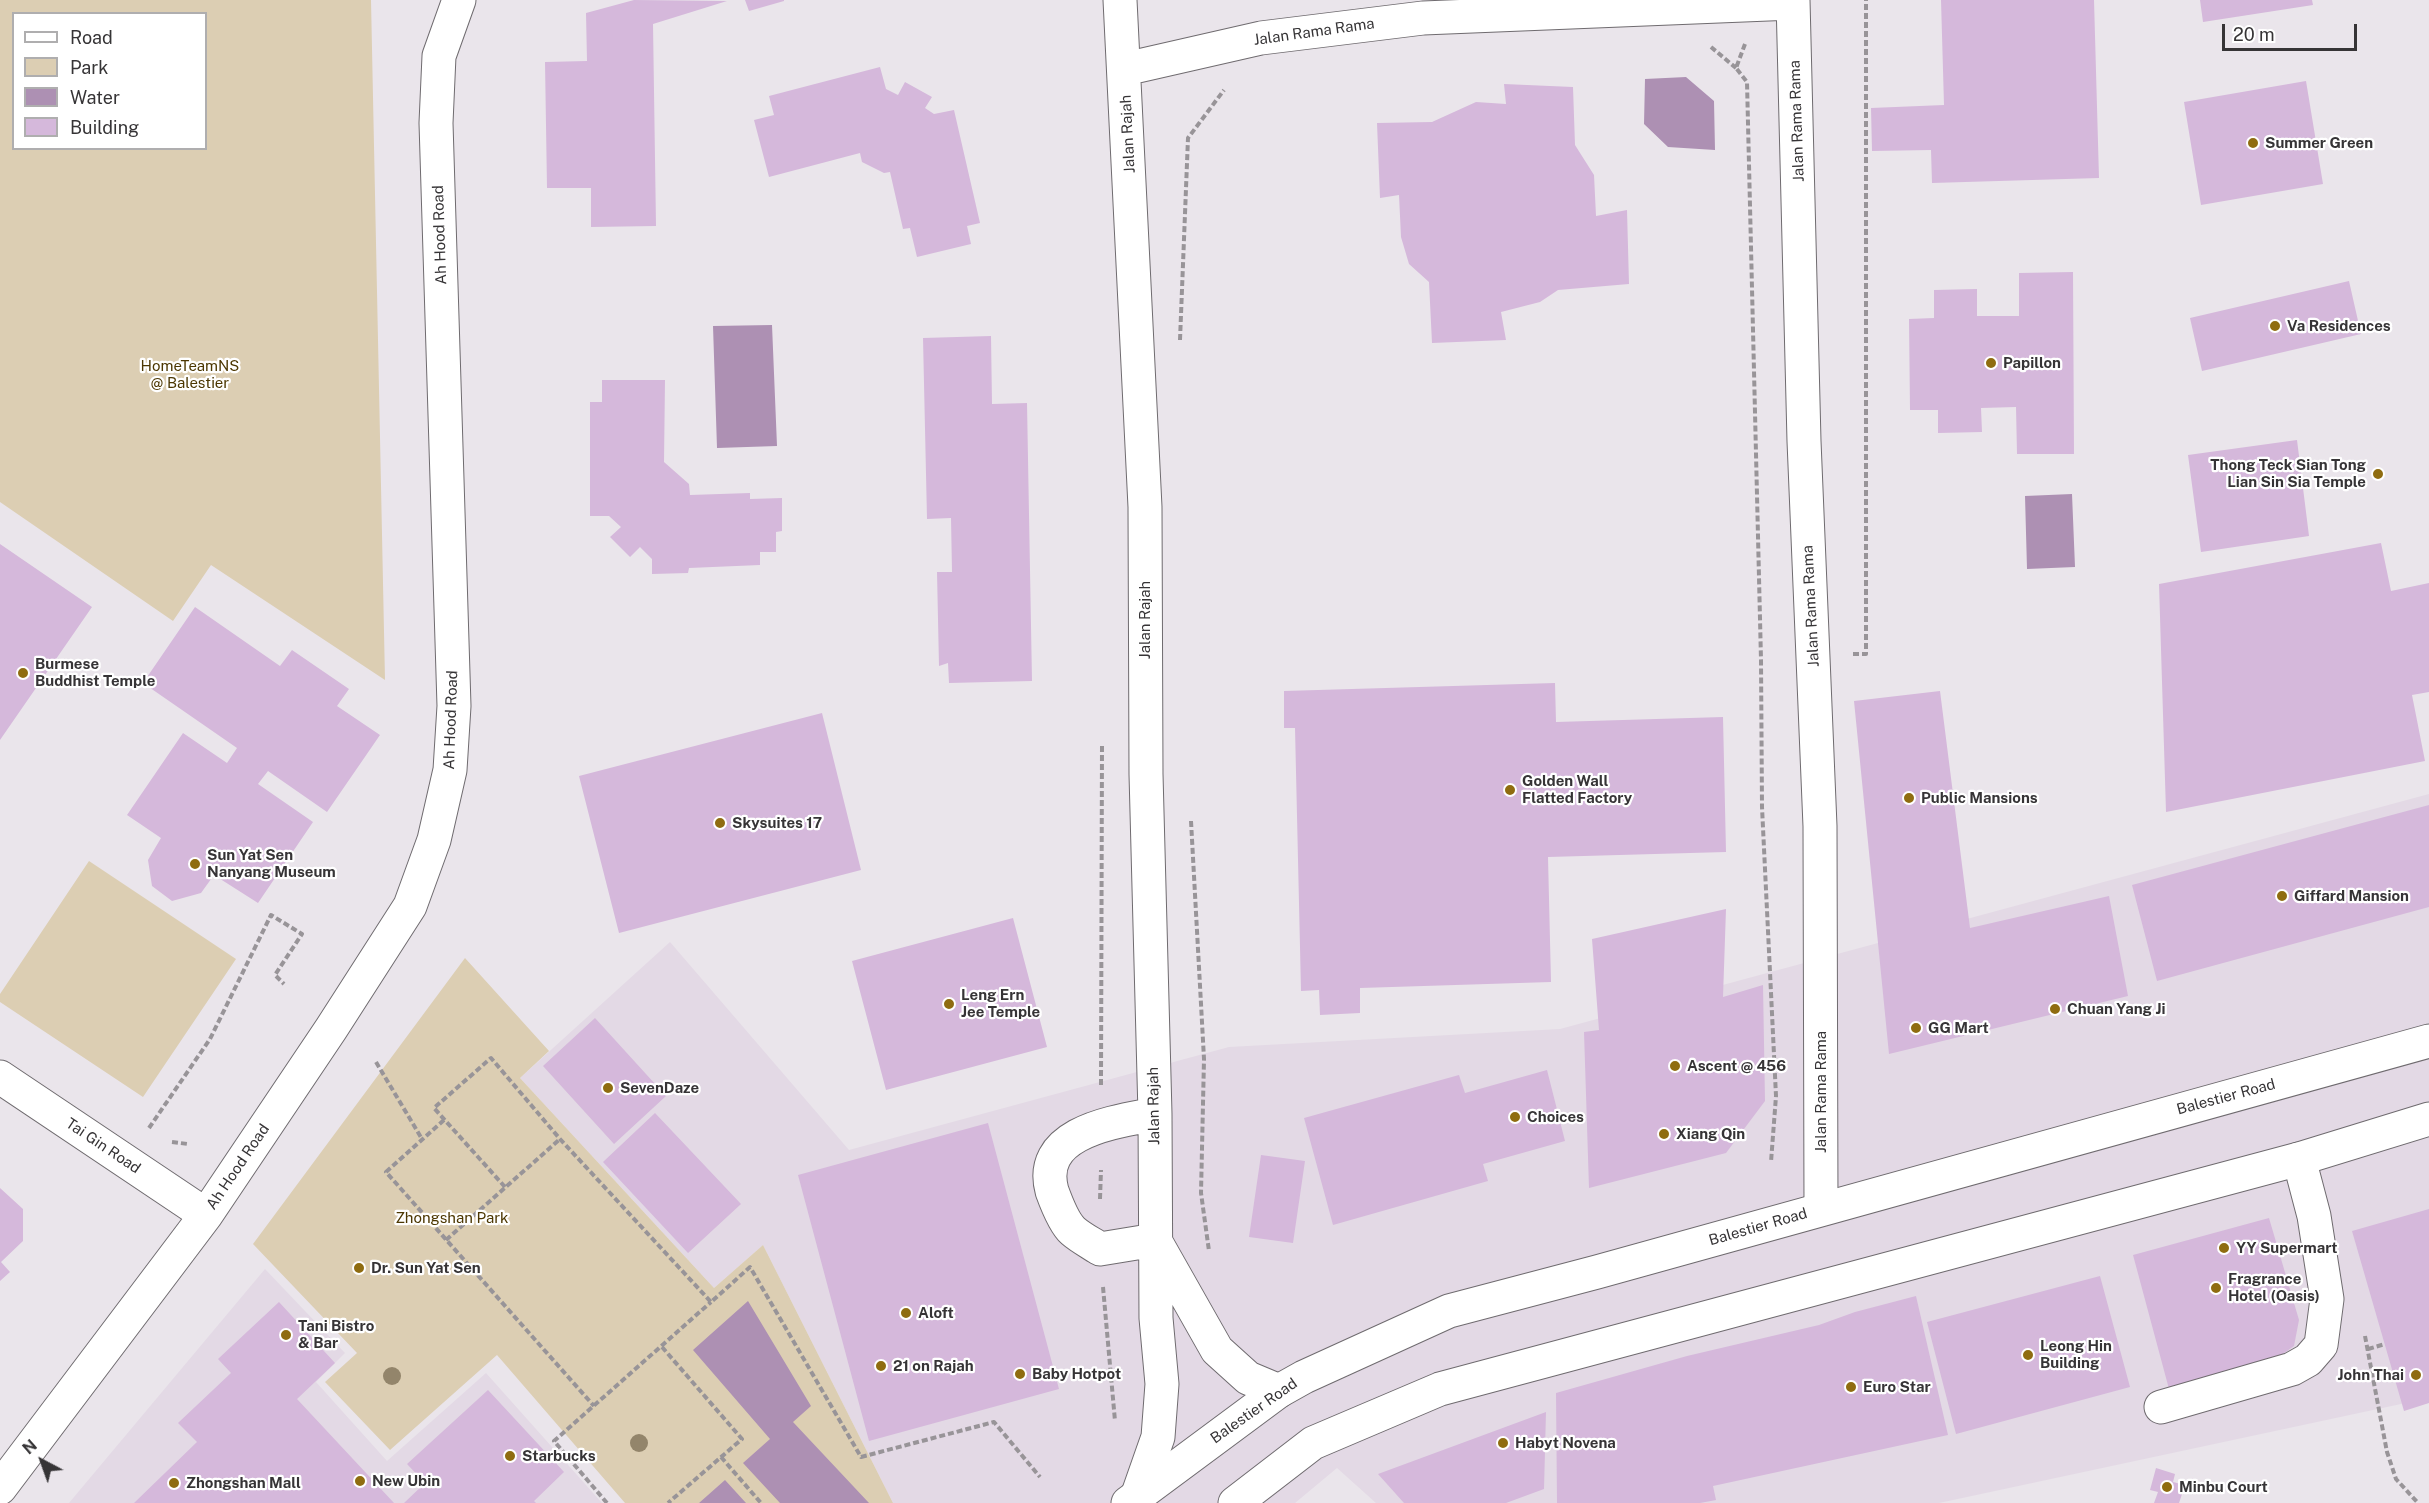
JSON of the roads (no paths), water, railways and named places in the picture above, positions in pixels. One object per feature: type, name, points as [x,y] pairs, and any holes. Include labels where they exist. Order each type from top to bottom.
[{"type":"street","name":"Ah Hood Road","points":[[0,1488],[206,1215],[410,906],[434,840],[450,770],[454,706],[436,123],[440,56],[459,0]]},
{"type":"street","name":"Jalan Rajah","points":[[1120,0],[1145,507],[1146,774],[1155,1114],[1156,1318],[1162,1384],[1158,1437],[1133,1498]]},
{"type":"street","name":"Jalan Rama Rama","points":[[1125,69],[1261,38],[1423,18],[1759,6],[1793,2],[1804,441],[1820,826],[1821,1209]]},
{"type":"street","name":"Balestier Road","points":[[1133,1498],[1279,1390],[1449,1311],[2429,1041]]},
{"type":"street","name":"Tai Gin Road","points":[[0,1077],[206,1215]]},
{"type":"street","points":[[1155,1114],[1101,1124],[1072,1138],[1055,1156],[1048,1176],[1055,1198],[1072,1230],[1100,1249],[1155,1240]]},
{"type":"street","points":[[1235,1503],[1313,1443],[1440,1389],[2299,1159],[2429,1119]]},
{"type":"street","points":[[2161,1407],[2292,1369],[2308,1360],[2321,1345],[2327,1299],[2313,1216],[2299,1159]]},
{"type":"street","name":"Jalan Rajah","points":[[1155,1240],[1217,1350],[1248,1378],[1279,1390]]},
{"type":"water","points":[[1686,77],[1714,101],[1715,150],[1668,147],[1644,124],[1645,79]]},
{"type":"water","points":[[772,325],[777,446],[717,448],[713,326]]},
{"type":"water","points":[[2072,494],[2075,567],[2027,569],[2025,496]]},
{"type":"water","points":[[748,1301],[811,1406],[793,1422],[869,1503],[780,1503],[743,1463],[770,1439],[693,1350]]},
{"type":"water","points":[[725,1480],[746,1503],[699,1503]]},
{"type":"place","name":"Summer Green","points":[[2253,143]]},
{"type":"place","name":"Va Residences","points":[[2275,326]]},
{"type":"place","name":"Papillon","points":[[1991,363]]},
{"type":"place","name":"Thong Teck Sian Tong Lian Sin Sia Temple","points":[[2378,474]]},
{"type":"place","name":"Burmese Buddhist Temple","points":[[23,673]]},
{"type":"place","name":"Golden Wall Flatted Factory","points":[[1510,790]]},
{"type":"place","name":"Public Mansions","points":[[1909,798]]},
{"type":"place","name":"Skysuites 17","points":[[720,823]]},
{"type":"place","name":"Sun Yat Sen Nanyang Museum","points":[[195,864]]},
{"type":"place","name":"Giffard Mansion","points":[[2282,896]]},
{"type":"place","name":"Leng Ern Jee Temple","points":[[949,1004]]},
{"type":"place","name":"Chuan Yang Ji","points":[[2055,1009]]},
{"type":"place","name":"GG Mart","points":[[1916,1028]]},
{"type":"place","name":"Ascent @ 456","points":[[1675,1066]]},
{"type":"place","name":"SevenDaze","points":[[608,1088]]},
{"type":"place","name":"Choices","points":[[1515,1117]]},
{"type":"place","name":"Xiang Qin","points":[[1664,1134]]},
{"type":"place","name":"YY Supermart","points":[[2224,1248]]},
{"type":"place","name":"Dr. Sun Yat Sen","points":[[359,1268]]},
{"type":"place","name":"Fragrance Hotel (Oasis)","points":[[2216,1288]]},
{"type":"place","name":"Aloft","points":[[906,1313]]},
{"type":"place","name":"Tani Bistro & Bar","points":[[286,1335]]},
{"type":"place","name":"Leong Hin Building","points":[[2028,1355]]},
{"type":"place","name":"21 on Rajah","points":[[881,1366]]},
{"type":"place","name":"Baby Hotpot","points":[[1020,1374]]},
{"type":"place","name":"John Thai","points":[[2416,1375]]},
{"type":"place","name":"Euro Star","points":[[1851,1387]]},
{"type":"place","name":"Habyt Novena","points":[[1503,1443]]},
{"type":"place","name":"Starbucks","points":[[510,1456]]},
{"type":"place","name":"New Ubin","points":[[360,1481]]},
{"type":"place","name":"Zhongshan Mall","points":[[174,1483]]},
{"type":"place","name":"Minbu Court","points":[[2167,1487]]},
{"type":"park label","name":"HomeTeamNS @ Balestier","points":[[190,374]]},
{"type":"park label","name":"Zhongshan Park","points":[[452,1218]]}]
